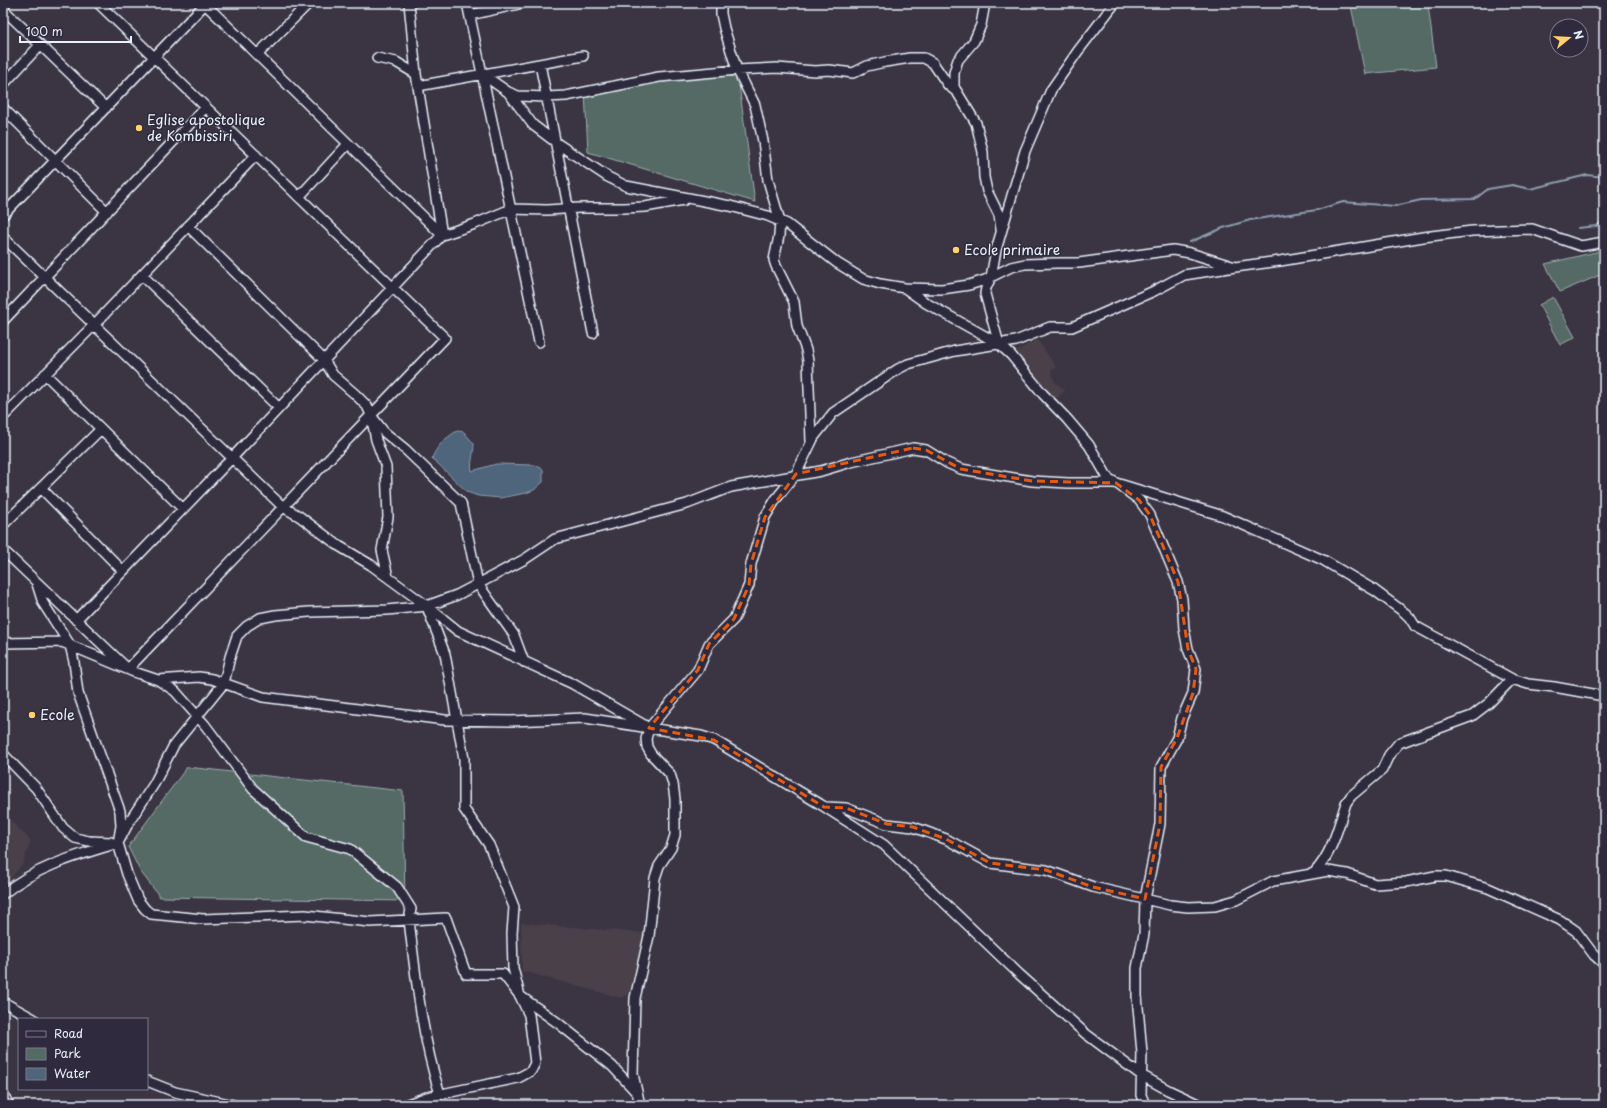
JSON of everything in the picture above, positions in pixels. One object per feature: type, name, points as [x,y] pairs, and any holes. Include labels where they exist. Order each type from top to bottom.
[{"type":"street","points":[[98,3],[445,338],[128,669]]},
{"type":"street","points":[[3,215],[205,3],[442,234]]},
{"type":"street","points":[[257,55],[309,3]]},
{"type":"street","points":[[410,3],[416,74],[442,234]]},
{"type":"street","points":[[467,3],[539,342]]},
{"type":"street","points":[[470,15],[523,3]]},
{"type":"street","points":[[721,3],[721,14],[724,28],[737,70],[755,105],[763,141],[768,180],[780,221],[780,236],[774,260],[794,302],[797,326],[806,350],[808,361],[811,443]]},
{"type":"street","points":[[985,3],[981,25],[974,41],[958,60],[954,73],[954,87],[976,123],[983,152],[984,176],[987,191],[999,215],[1001,232]]},
{"type":"street","points":[[999,344],[985,294],[991,277],[1001,232],[1025,151],[1051,90],[1078,51],[1115,3]]},
{"type":"street","points":[[3,9],[106,108]]},
{"type":"street","points":[[3,85],[40,45]]},
{"type":"street","points":[[418,86],[583,56]]},
{"type":"street","points":[[377,58],[396,62],[416,74]]},
{"type":"street","points":[[482,74],[508,92],[518,96],[547,97],[566,96],[659,77],[737,70],[777,68],[815,71],[829,70],[853,74],[867,66],[910,58],[924,58],[933,62],[948,86],[958,93]]},
{"type":"street","points":[[540,64],[594,333]]},
{"type":"street","points":[[508,92],[533,124],[556,143],[608,177],[626,186],[730,206],[768,216],[787,224],[836,263],[864,279],[880,284],[905,288],[942,289],[969,285],[991,277],[1011,266],[1057,262],[1079,263],[1173,250],[1190,253],[1235,267]]},
{"type":"street","points":[[3,321],[206,107]]},
{"type":"street","points":[[3,108],[107,212]]},
{"type":"street","points":[[299,197],[348,144]]},
{"type":"street","points":[[3,418],[256,155]]},
{"type":"street","points":[[76,620],[232,458],[442,234],[475,224],[511,209],[547,210],[645,207],[689,199]]},
{"type":"street","points":[[188,226],[324,360],[332,375],[367,406],[384,432],[406,450],[461,503],[478,584],[514,636],[524,662]]},
{"type":"street","points":[[640,1105],[633,1074],[635,998],[649,936],[655,878],[659,866],[671,848],[675,835],[674,784],[670,774],[651,754],[647,747],[646,739],[649,728],[698,670],[709,644],[734,619],[749,585],[751,564],[765,517],[776,499],[796,474],[811,443],[824,422],[833,413],[898,369],[908,364],[955,351],[1016,341],[1050,327],[1072,326],[1154,291],[1184,275],[1280,261],[1423,237],[1472,231],[1532,229],[1581,246],[1604,242]]},
{"type":"street","points":[[3,237],[283,507],[299,516],[339,546],[371,565],[458,631],[573,684],[649,728]]},
{"type":"street","points":[[142,275],[279,408]]},
{"type":"street","points":[[905,288],[926,304],[999,344],[1011,355],[1043,394],[1089,445],[1108,478],[1138,500],[1150,515],[1178,582],[1182,599],[1184,629],[1188,650],[1196,669],[1192,693],[1182,718],[1177,738],[1161,767],[1160,824],[1146,899],[1144,934],[1137,975],[1137,996],[1142,1053],[1141,1095],[1145,1105]]},
{"type":"street","points":[[46,374],[183,509]]},
{"type":"street","points":[[372,415],[376,440],[386,467],[388,517],[382,550],[388,578]]},
{"type":"street","points":[[3,525],[101,429]]},
{"type":"street","points":[[3,894],[16,884],[70,857],[118,843],[129,822],[154,784],[174,745],[224,683],[237,636],[247,626],[260,618],[309,612],[387,610],[427,606],[457,595],[526,559],[555,539],[687,504],[731,487],[796,474],[821,471],[851,462],[913,448],[926,450],[947,463],[962,469],[1032,481],[1116,484],[1223,516],[1323,560],[1374,590],[1405,613],[1415,626],[1512,679],[1528,684],[1554,686],[1604,696]]},
{"type":"street","points":[[41,488],[123,571]]},
{"type":"street","points":[[3,550],[128,669]]},
{"type":"street","points":[[37,583],[43,603],[70,645],[78,693],[120,811],[121,826],[118,843],[127,874],[138,900],[145,909],[151,914],[203,919],[305,914],[370,922],[446,918],[466,974],[503,974],[520,996],[558,1023],[612,1066],[638,1094]]},
{"type":"street","points":[[405,1105],[440,1094],[518,1078],[531,1071],[534,1063],[529,1015],[520,996],[513,968],[512,933],[514,907],[489,845],[464,809],[464,759],[445,654],[427,606]]},
{"type":"street","points":[[3,643],[62,642],[158,680],[175,691],[197,715],[254,789],[306,837],[350,849],[397,887],[411,909],[409,920],[419,1003],[431,1066],[440,1094]]},
{"type":"street","points":[[158,680],[199,677],[224,683],[263,697],[445,720],[512,721],[585,718],[714,740],[884,845],[1019,974],[1086,1034],[1141,1075],[1200,1105]]},
{"type":"street","points":[[1314,873],[1328,853],[1346,803],[1351,796],[1382,770],[1389,755],[1399,743],[1472,716],[1489,703],[1512,679]]},
{"type":"street","points":[[3,754],[36,788],[63,828],[75,838],[89,841],[118,843]]},
{"type":"street","points":[[824,807],[846,808],[887,824],[912,827],[946,839],[990,862],[1046,870],[1093,886],[1170,905],[1188,907],[1215,906],[1236,900],[1273,881],[1328,871],[1347,874],[1376,884],[1406,882],[1435,876],[1446,876],[1488,888],[1560,920],[1576,931],[1594,955],[1604,964]]},
{"type":"street","points":[[3,1002],[32,1018]]},
{"type":"street","points":[[148,1081],[175,1092],[232,1105]]},
{"type":"street","points":[[3,1094],[9,1105]]},
{"type":"highlighted area","points":[[913,448],[926,450],[961,469],[1032,481],[1116,483],[1139,500],[1150,515],[1178,582],[1188,649],[1196,669],[1193,693],[1177,738],[1161,767],[1160,824],[1145,899],[1093,887],[1046,870],[990,863],[946,839],[913,827],[887,824],[846,808],[824,807],[714,740],[649,728],[698,670],[709,644],[734,619],[749,585],[751,564],[765,517],[796,474]]},
{"type":"shaded area","points":[[1037,339],[1057,368],[1051,370],[1055,382],[1065,390],[1052,404],[1011,355]]},
{"type":"shaded area","points":[[3,813],[31,841],[23,864],[3,887]]},
{"type":"shaded area","points":[[521,923],[645,933],[629,994],[621,998],[522,971]]},
{"type":"green space","points":[[1428,5],[1436,67],[1365,74],[1351,6]]},
{"type":"green space","points":[[737,70],[755,202],[588,152],[585,92],[616,86]]},
{"type":"green space","points":[[1604,250],[1604,280],[1600,275],[1560,292],[1545,264]]},
{"type":"green space","points":[[1553,297],[1575,337],[1560,345],[1539,305]]},
{"type":"green space","points":[[187,767],[403,791],[405,901],[160,897],[140,871],[128,847]]},
{"type":"water","points":[[457,431],[464,432],[474,444],[471,465],[472,471],[496,464],[535,465],[543,469],[543,482],[534,490],[501,498],[478,496],[467,492],[432,458],[442,443]]},
{"type":"waterway","points":[[1190,242],[1223,228],[1250,220],[1317,210],[1343,202],[1395,206],[1421,200],[1475,199],[1488,189],[1512,185],[1530,189],[1587,175],[1604,177]]},
{"type":"waterway","points":[[1578,228],[1597,226],[1604,219]]},
{"type":"place","name":"Eglise apostolique de Kombissiri","points":[[139,128]]},
{"type":"place","name":"Ecole primaire","points":[[956,250]]},
{"type":"place","name":"Ecole","points":[[32,715]]}]
